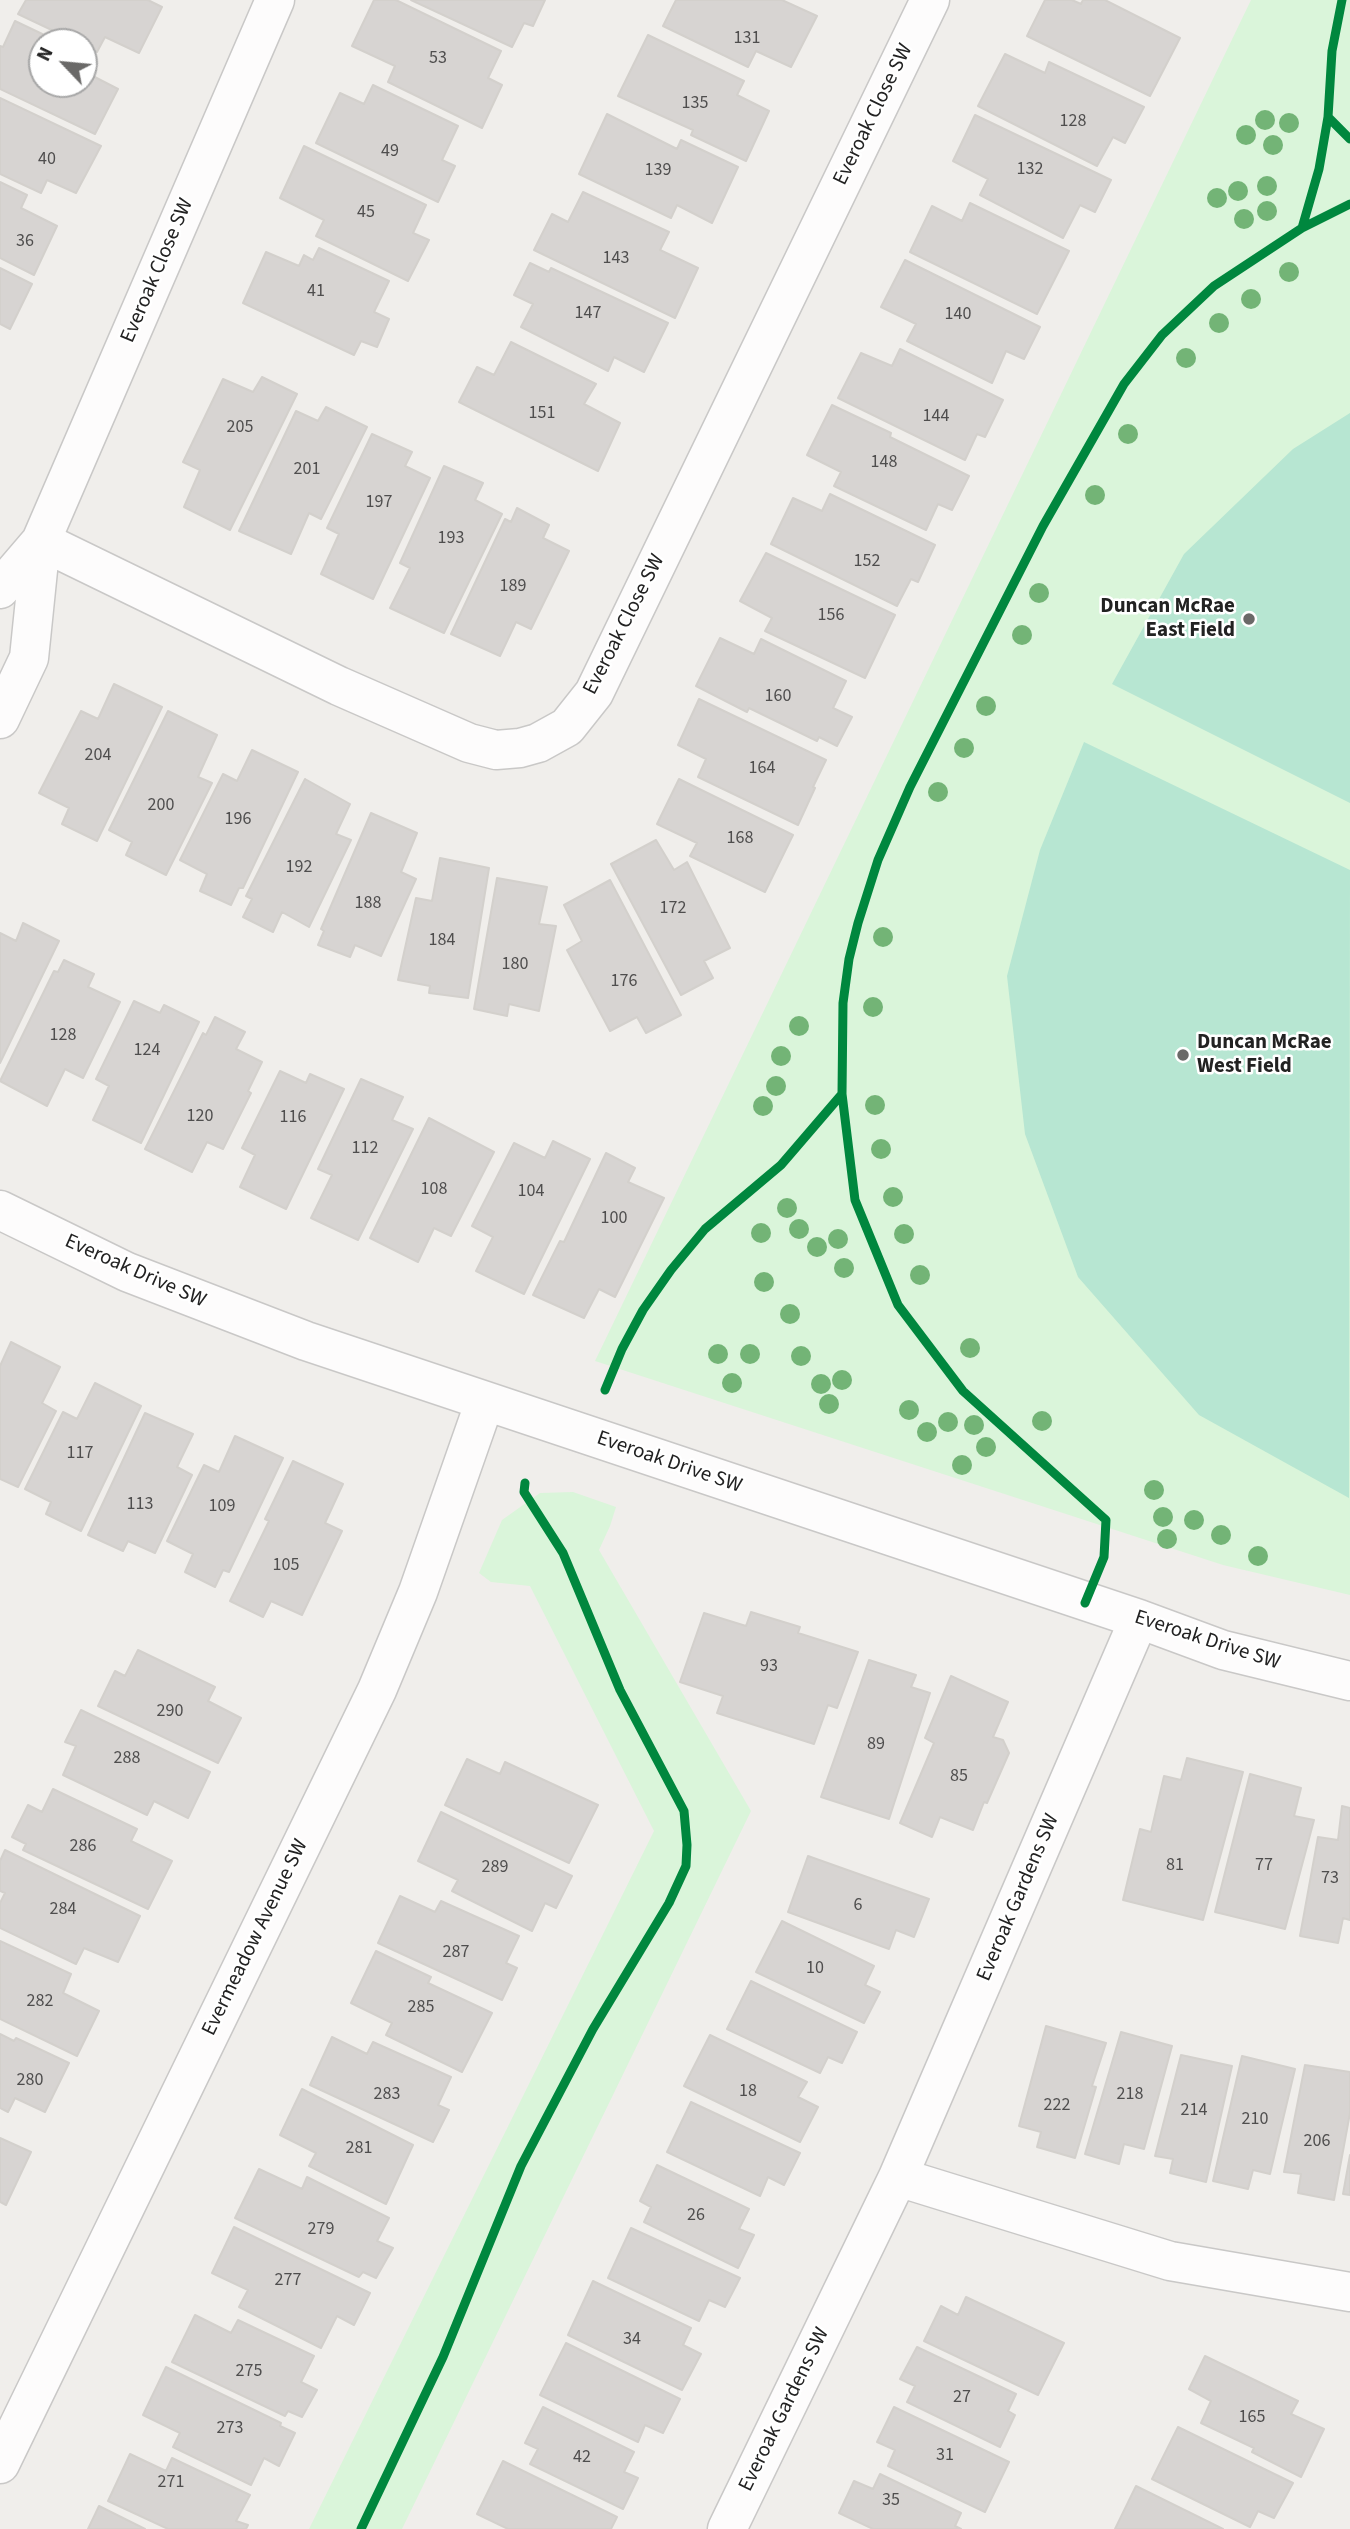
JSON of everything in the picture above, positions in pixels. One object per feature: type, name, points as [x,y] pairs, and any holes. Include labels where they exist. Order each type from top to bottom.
[{"type":"street","name":"Everoak Close SW","points":[[0,589],[41,541],[275,0]]},
{"type":"street","name":"Everoak Close SW","points":[[41,541],[339,686],[469,743],[496,750],[520,748],[538,743],[567,727],[594,693],[930,0]]},
{"type":"street","name":"Everoak Close SW","points":[[0,719],[29,658],[41,541]]},
{"type":"street","name":"Everoak Drive SW","points":[[0,1210],[139,1277],[306,1341],[1139,1619],[1223,1650],[1350,1681]]},
{"type":"street","name":"Evermeadow Avenue SW","points":[[0,2464],[377,1690],[418,1592],[485,1401]]},
{"type":"street","name":"Everoak Gardens SW","points":[[727,2529],[898,2177],[1139,1619]]},
{"type":"street","points":[[898,2177],[1170,2261],[1350,2292]]},
{"type":"green space","points":[[1251,0],[1350,0],[1350,1595],[1223,1565],[595,1361]]},
{"type":"green space","name":"Duncan McRae East Field","points":[[1350,413],[1350,803],[1112,684],[1184,554],[1293,449]]},
{"type":"green space","name":"Duncan McRae West Field","points":[[1084,742],[1350,870],[1349,1498],[1199,1415],[1078,1277],[1025,1134],[1007,976],[1040,850]]},
{"type":"green space","points":[[573,1492],[616,1507],[599,1550],[751,1811],[402,2529],[309,2529],[654,1831],[530,1586],[491,1582],[479,1573],[502,1520],[540,1493]]},
{"type":"building","points":[[26,0],[148,0],[162,7],[139,53],[105,37],[98,50],[98,28],[48,28],[18,14]]},
{"type":"building","points":[[374,0],[396,0],[501,51],[488,78],[502,85],[482,128],[388,82],[395,66],[352,46]]},
{"type":"building","points":[[411,0],[545,0],[533,26],[524,23],[512,47]]},
{"type":"building","points":[[676,0],[782,0],[817,16],[791,67],[756,51],[748,67],[663,26]]},
{"type":"building","points":[[1045,0],[1072,0],[1081,4],[1083,0],[1105,0],[1180,38],[1150,96],[1027,36]]},
{"type":"building","points":[[15,21],[30,28],[28,98],[98,98],[98,79],[118,89],[95,134],[0,89],[0,46],[3,47]]},
{"type":"building","points":[[648,35],[744,81],[737,95],[769,111],[746,161],[691,135],[693,130],[618,96]]},
{"type":"building","points":[[1005,54],[1045,73],[1049,62],[1144,107],[1125,143],[1113,137],[1097,166],[978,106]]},
{"type":"building","points":[[373,85],[458,126],[442,160],[455,166],[438,202],[316,143],[340,93],[364,104]]},
{"type":"building","points":[[0,98],[101,146],[76,193],[47,180],[41,193],[0,174]]},
{"type":"building","points":[[607,114],[677,149],[681,140],[738,167],[712,223],[677,205],[671,218],[579,174]]},
{"type":"building","points":[[975,115],[1111,180],[1095,212],[1080,205],[1063,238],[980,195],[988,179],[953,161]]},
{"type":"building","points":[[304,146],[426,205],[413,233],[429,240],[408,281],[316,236],[324,220],[280,198]]},
{"type":"building","points":[[0,182],[27,195],[21,208],[57,226],[34,275],[0,258]]},
{"type":"building","points":[[583,192],[669,232],[660,250],[698,268],[675,318],[534,250],[552,214],[568,222]]},
{"type":"building","points":[[970,203],[1069,251],[1037,314],[910,252],[932,206],[962,221]]},
{"type":"building","points":[[319,248],[389,281],[374,312],[389,319],[377,347],[361,341],[354,355],[243,303],[266,252],[299,266],[304,255],[313,260]]},
{"type":"building","points":[[905,260],[1040,327],[1024,359],[1006,351],[992,383],[907,341],[916,324],[881,307]]},
{"type":"building","points":[[530,263],[549,272],[551,268],[668,323],[644,372],[614,357],[608,371],[521,327],[533,304],[514,295]]},
{"type":"building","points":[[0,268],[32,284],[10,329],[0,324]]},
{"type":"building","points":[[511,342],[596,384],[584,404],[620,423],[598,471],[459,402],[477,367],[494,375]]},
{"type":"building","points":[[900,349],[1003,400],[985,437],[977,434],[965,460],[838,398],[861,353],[892,366]]},
{"type":"building","points":[[262,377],[297,394],[230,530],[184,507],[200,470],[183,462],[223,379],[253,392]]},
{"type":"building","points":[[832,405],[891,433],[890,437],[969,476],[952,510],[938,504],[926,530],[834,486],[841,472],[807,455]]},
{"type":"building","points":[[326,407],[367,427],[321,519],[309,513],[291,554],[239,531],[296,411],[318,421]]},
{"type":"building","points":[[372,434],[412,452],[405,466],[430,478],[373,599],[321,574],[339,534],[327,528]]},
{"type":"building","points":[[444,466],[483,483],[475,500],[502,514],[444,633],[390,608],[410,568],[400,563]]},
{"type":"building","points":[[830,494],[935,545],[918,582],[911,579],[897,606],[771,544],[793,498],[822,511]]},
{"type":"building","points":[[517,508],[549,525],[543,538],[569,551],[531,629],[516,622],[500,656],[451,634],[505,519],[511,522]]},
{"type":"building","points":[[766,553],[895,615],[865,678],[765,631],[772,618],[740,601]]},
{"type":"building","points":[[720,638],[754,654],[761,639],[846,681],[833,708],[852,717],[837,746],[819,737],[817,741],[749,708],[747,712],[696,686]]},
{"type":"building","points":[[114,684],[162,707],[97,841],[62,824],[69,808],[39,793],[81,711],[98,719]]},
{"type":"building","points":[[699,699],[826,760],[798,825],[698,777],[706,759],[678,745]]},
{"type":"building","points":[[168,711],[217,735],[198,777],[212,783],[166,875],[126,855],[132,842],[109,830]]},
{"type":"building","points":[[252,750],[298,772],[243,888],[239,888],[231,905],[200,891],[207,874],[180,860],[223,774],[237,781]]},
{"type":"building","points":[[305,779],[350,804],[336,834],[351,840],[309,927],[282,912],[273,932],[243,917],[252,899],[246,896]]},
{"type":"building","points":[[679,779],[793,835],[765,892],[690,856],[697,843],[657,824]]},
{"type":"building","points":[[371,813],[417,833],[401,872],[416,879],[381,956],[355,945],[350,957],[318,945],[324,931],[321,929]]},
{"type":"building","points":[[656,840],[674,870],[687,862],[730,948],[704,961],[713,978],[681,995],[611,864]]},
{"type":"building","points":[[440,858],[489,868],[468,998],[429,993],[430,986],[398,980],[416,898],[432,901]]},
{"type":"building","points":[[497,878],[547,887],[539,924],[556,926],[539,1011],[509,1004],[507,1016],[474,1009]]},
{"type":"building","points":[[610,880],[681,1015],[646,1033],[637,1017],[610,1031],[567,950],[582,941],[564,905]]},
{"type":"building","points":[[23,923],[59,941],[0,1063],[0,933],[16,941]]},
{"type":"building","points":[[64,960],[94,974],[88,987],[120,1002],[83,1078],[65,1069],[47,1106],[0,1081],[54,971],[58,972]]},
{"type":"building","points":[[134,1001],[160,1013],[164,1005],[199,1022],[141,1143],[93,1120],[109,1086],[96,1079]]},
{"type":"building","points":[[215,1017],[245,1032],[236,1049],[262,1062],[248,1091],[251,1093],[223,1149],[207,1142],[192,1172],[145,1149],[203,1033],[206,1035]]},
{"type":"building","points":[[280,1071],[306,1083],[310,1074],[344,1089],[286,1209],[240,1187],[255,1155],[242,1148]]},
{"type":"building","points":[[361,1079],[403,1097],[392,1120],[413,1129],[358,1240],[311,1218],[332,1175],[318,1169]]},
{"type":"building","points":[[429,1118],[494,1152],[451,1236],[434,1228],[418,1262],[370,1238]]},
{"type":"building","points":[[553,1141],[590,1159],[524,1294],[476,1271],[493,1237],[472,1226],[514,1143],[545,1158]]},
{"type":"building","points":[[606,1153],[635,1168],[628,1182],[664,1198],[615,1297],[599,1289],[584,1318],[533,1295],[560,1241],[564,1242]]},
{"type":"building","points":[[11,1342],[60,1367],[42,1403],[56,1411],[18,1487],[0,1479],[0,1366]]},
{"type":"building","points":[[95,1383],[141,1406],[81,1531],[46,1514],[51,1502],[25,1489],[63,1412],[77,1419]]},
{"type":"building","points":[[145,1413],[193,1434],[177,1467],[192,1475],[155,1553],[128,1541],[123,1551],[88,1535]]},
{"type":"building","points":[[235,1436],[283,1458],[229,1572],[223,1570],[215,1587],[185,1572],[193,1554],[167,1541],[204,1465],[219,1472]]},
{"type":"building","points":[[293,1461],[343,1484],[325,1523],[342,1531],[302,1615],[271,1601],[263,1617],[230,1601],[269,1521],[265,1519]]},
{"type":"building","points":[[751,1612],[800,1627],[798,1633],[858,1652],[837,1708],[828,1705],[814,1744],[717,1713],[723,1696],[680,1682],[704,1613],[746,1626]]},
{"type":"building","points":[[138,1650],[215,1687],[208,1701],[241,1718],[218,1763],[98,1706],[115,1671],[125,1676]]},
{"type":"building","points":[[869,1660],[916,1675],[911,1687],[930,1693],[889,1819],[821,1797]]},
{"type":"building","points":[[951,1676],[1008,1702],[993,1737],[1003,1740],[1009,1753],[973,1830],[940,1817],[932,1837],[900,1823],[934,1743],[925,1738]]},
{"type":"building","points":[[81,1710],[210,1772],[188,1818],[154,1801],[147,1815],[63,1775],[76,1746],[65,1742]]},
{"type":"building","points":[[1187,1758],[1243,1772],[1203,1920],[1123,1900],[1140,1829],[1151,1832],[1164,1776],[1181,1780]]},
{"type":"building","points":[[467,1759],[500,1774],[505,1762],[598,1805],[569,1863],[445,1805]]},
{"type":"building","points":[[1250,1774],[1301,1788],[1294,1816],[1314,1820],[1285,1929],[1215,1912]]},
{"type":"building","points":[[53,1789],[137,1829],[131,1841],[172,1861],[148,1909],[23,1850],[26,1844],[12,1837],[28,1805],[42,1812]]},
{"type":"building","points":[[1342,1806],[1350,1808],[1350,1920],[1343,1918],[1338,1943],[1300,1936],[1318,1837],[1338,1840]]},
{"type":"building","points":[[441,1812],[572,1876],[556,1908],[545,1903],[532,1931],[452,1891],[458,1880],[418,1861]]},
{"type":"building","points":[[5,1850],[140,1916],[118,1962],[84,1948],[76,1964],[0,1928],[0,1903],[5,1893],[0,1891],[0,1861]]},
{"type":"building","points":[[808,1856],[929,1899],[914,1937],[896,1930],[889,1949],[788,1912]]},
{"type":"building","points":[[400,1896],[435,1912],[441,1901],[519,1936],[506,1963],[517,1968],[502,2000],[378,1943]]},
{"type":"building","points":[[782,1921],[874,1966],[865,1985],[880,1992],[864,2023],[756,1972]]},
{"type":"building","points":[[0,1941],[71,1974],[63,1993],[99,2011],[77,2056],[0,2019]]},
{"type":"building","points":[[376,1951],[431,1977],[428,1983],[492,2013],[462,2072],[386,2035],[392,2023],[351,2003]]},
{"type":"building","points":[[751,1981],[857,2032],[842,2063],[828,2057],[820,2073],[727,2029]]},
{"type":"building","points":[[1046,2026],[1106,2043],[1092,2086],[1096,2087],[1075,2158],[1037,2147],[1041,2132],[1019,2126]]},
{"type":"building","points":[[1121,2032],[1172,2046],[1144,2149],[1124,2144],[1119,2164],[1085,2154]]},
{"type":"building","points":[[0,2034],[14,2041],[16,2038],[69,2063],[45,2112],[15,2098],[8,2112],[0,2108]]},
{"type":"building","points":[[710,2035],[807,2082],[798,2097],[818,2107],[800,2142],[684,2086]]},
{"type":"building","points":[[332,2037],[367,2054],[373,2042],[451,2077],[438,2105],[449,2110],[433,2142],[310,2085]]},
{"type":"building","points":[[1181,2055],[1232,2066],[1206,2182],[1170,2173],[1173,2159],[1155,2156]]},
{"type":"building","points":[[1242,2056],[1295,2069],[1270,2174],[1253,2170],[1248,2189],[1213,2181]]},
{"type":"building","points":[[1305,2065],[1350,2072],[1350,2113],[1334,2200],[1298,2193],[1301,2174],[1284,2172]]},
{"type":"building","points":[[302,2089],[413,2145],[386,2204],[309,2166],[316,2153],[280,2135]]},
{"type":"building","points":[[691,2102],[800,2153],[784,2185],[768,2177],[760,2196],[667,2152]]},
{"type":"building","points":[[0,2138],[31,2152],[6,2205],[0,2202]]},
{"type":"building","points":[[1350,2155],[1350,2195],[1343,2194]]},
{"type":"building","points":[[657,2165],[749,2209],[739,2229],[754,2235],[738,2268],[644,2222],[651,2207],[640,2201]]},
{"type":"building","points":[[259,2169],[302,2189],[307,2177],[389,2218],[377,2241],[393,2248],[376,2278],[363,2272],[359,2277],[235,2218]]},
{"type":"building","points":[[234,2227],[370,2293],[354,2325],[337,2316],[321,2348],[239,2307],[248,2290],[212,2273]]},
{"type":"building","points":[[631,2228],[740,2278],[725,2307],[709,2300],[699,2321],[608,2278]]},
{"type":"building","points":[[593,2281],[691,2328],[683,2345],[701,2354],[682,2390],[568,2335]]},
{"type":"building","points":[[966,2297],[1064,2343],[1038,2395],[924,2341],[941,2306],[958,2315]]},
{"type":"building","points":[[195,2315],[231,2333],[238,2320],[314,2356],[301,2382],[317,2390],[302,2417],[288,2411],[285,2416],[172,2362]]},
{"type":"building","points":[[566,2343],[680,2399],[663,2433],[645,2425],[638,2442],[540,2395]]},
{"type":"building","points":[[917,2347],[1016,2394],[1008,2411],[1015,2415],[1000,2447],[907,2402],[915,2386],[900,2379]]},
{"type":"building","points":[[1205,2356],[1298,2401],[1291,2414],[1324,2429],[1301,2477],[1252,2452],[1254,2448],[1201,2423],[1211,2401],[1189,2389]]},
{"type":"building","points":[[166,2367],[281,2423],[280,2426],[295,2433],[279,2466],[264,2458],[251,2485],[173,2447],[180,2433],[143,2415]]},
{"type":"building","points":[[543,2407],[634,2452],[624,2472],[638,2478],[623,2509],[530,2464],[538,2449],[525,2443]]},
{"type":"building","points":[[894,2407],[1009,2462],[985,2512],[888,2466],[895,2450],[877,2442]]},
{"type":"building","points":[[1178,2427],[1293,2483],[1274,2518],[1258,2511],[1250,2527],[1152,2479]]},
{"type":"building","points":[[130,2454],[166,2471],[172,2458],[250,2495],[236,2521],[248,2525],[246,2529],[168,2529],[108,2501]]},
{"type":"building","points":[[503,2461],[617,2517],[611,2529],[508,2529],[477,2514]]},
{"type":"building","points":[[880,2474],[961,2513],[955,2526],[961,2529],[873,2529],[839,2513],[854,2481],[873,2489]]},
{"type":"building","points":[[1136,2486],[1223,2529],[1115,2529]]},
{"type":"building","points":[[99,2506],[145,2529],[88,2529]]},
{"type":"cycle path","points":[[1342,0],[1332,51],[1328,117],[1350,139]]},
{"type":"cycle path","points":[[1302,228],[1319,169],[1328,117]]},
{"type":"cycle path","points":[[605,1390],[622,1349],[643,1310],[671,1270],[705,1229],[781,1165],[842,1094],[843,1003],[849,959],[878,860],[910,787],[1043,526],[1124,384],[1162,335],[1214,286],[1302,228],[1350,204]]},
{"type":"cycle path","points":[[842,1094],[855,1200],[898,1305],[963,1391],[1106,1520],[1104,1557],[1085,1603]]},
{"type":"cycle path","points":[[361,2529],[443,2357],[521,2166],[593,2029],[669,1903],[686,1866],[684,1811],[620,1690],[563,1553],[524,1492],[525,1483]]},
{"type":"place","name":"Duncan McRae East Field","points":[[1249,619]]},
{"type":"place","name":"Duncan McRae West Field","points":[[1183,1055]]}]
